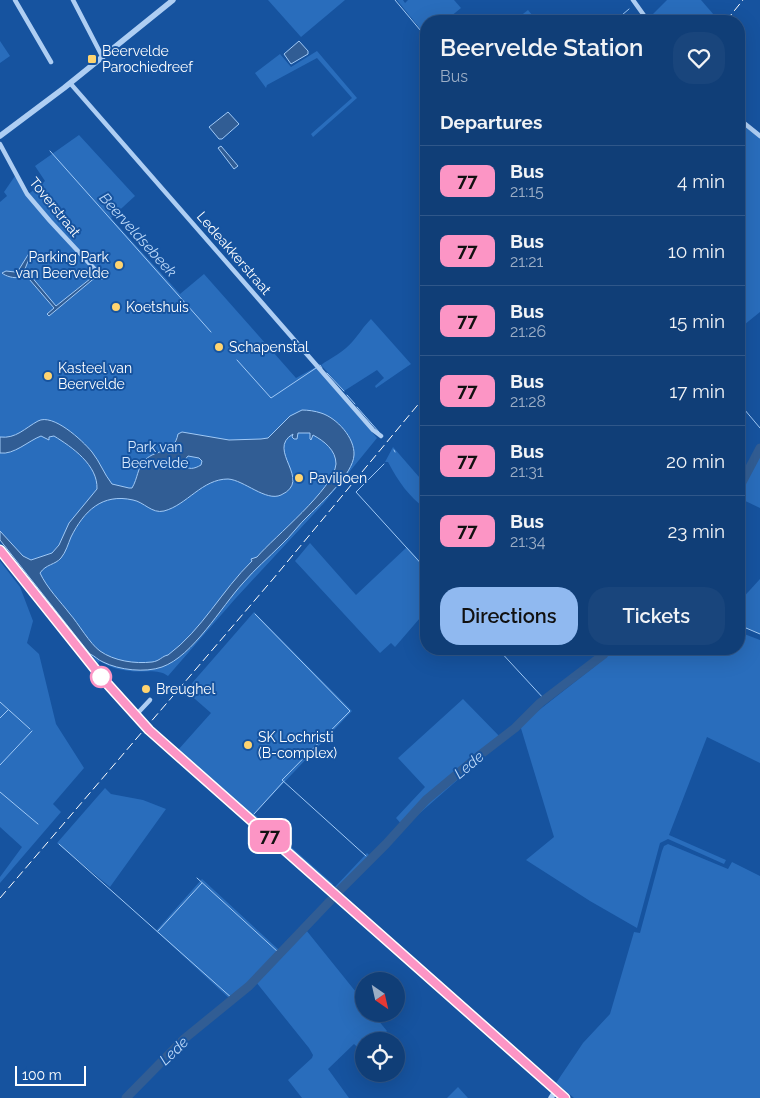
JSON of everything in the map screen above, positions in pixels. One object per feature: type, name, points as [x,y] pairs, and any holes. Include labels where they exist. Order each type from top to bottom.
[{"type":"main road","points":[[0,550],[97,672],[152,733],[565,1098]]},
{"type":"street","points":[[15,0],[51,62]]},
{"type":"street","points":[[73,0],[102,56]]},
{"type":"street","points":[[0,136],[70,83],[173,0]]},
{"type":"street","points":[[633,0],[644,15]]},
{"type":"street","name":"Ledeakkerstraat","points":[[70,83],[373,430],[381,436]]},
{"type":"street","points":[[745,124],[760,136]]},
{"type":"street","name":"Toverstraat","points":[[0,144],[28,194],[50,221],[102,277]]},
{"type":"street","points":[[135,716],[150,700]]},
{"type":"street","points":[[551,1098],[556,1090]]},
{"type":"green space","points":[[268,0],[345,0],[301,37]]},
{"type":"green space","points":[[397,0],[403,0],[405,3],[408,0],[454,0],[461,8],[452,15],[420,15],[420,29]]},
{"type":"green space","points":[[667,0],[701,0],[714,15],[652,15]]},
{"type":"green space","points":[[528,10],[532,15],[522,15]]},
{"type":"green space","points":[[0,41],[10,56],[0,63]]},
{"type":"green space","points":[[317,51],[357,98],[313,137],[311,134],[352,98],[317,58],[267,85],[266,88],[255,73],[280,54],[291,67]]},
{"type":"green space","points":[[745,126],[760,138],[760,312],[745,324]]},
{"type":"green space","name":"Park van Beervelde","points":[[79,135],[135,196],[111,218],[180,294],[204,274],[296,378],[316,367],[377,438],[324,503],[235,599],[168,676],[155,671],[122,670],[100,661],[98,663],[0,540],[0,202],[7,196],[4,192],[15,176],[26,196],[45,181],[35,166]]},
{"type":"green space","points":[[371,319],[411,364],[376,388],[375,386],[384,378],[377,370],[344,391],[321,365],[350,345]]},
{"type":"green space","points":[[393,447],[420,478],[420,504],[409,494],[388,462],[385,462]]},
{"type":"green space","points":[[760,455],[760,508],[745,501],[745,483]]},
{"type":"green space","points":[[310,543],[356,595],[407,547],[420,561],[420,618],[395,647],[391,643],[380,653],[295,561]]},
{"type":"green space","points":[[0,561],[20,587],[33,621],[27,643],[39,654],[56,724],[84,768],[53,804],[61,812],[0,883],[0,877],[22,847],[0,827]]},
{"type":"green space","points":[[760,579],[760,634],[745,628],[745,595]]},
{"type":"green space","points":[[254,612],[352,711],[254,814],[332,885],[178,750],[211,713],[187,692],[193,682]]},
{"type":"green space","points":[[745,634],[760,640],[760,763],[707,737],[669,835],[726,860],[724,864],[668,839],[660,843],[637,928],[590,901],[526,860],[554,837],[520,725],[594,667],[605,655],[745,655]]},
{"type":"green space","points":[[463,699],[503,740],[404,827],[396,818],[425,787],[398,758]]},
{"type":"green space","points":[[105,788],[111,794],[143,800],[166,809],[110,887],[57,843]]},
{"type":"green space","points":[[668,844],[728,869],[732,862],[760,876],[760,1098],[574,1098],[556,1083],[583,1043],[610,1014],[634,932],[640,933],[662,851],[664,846]]},
{"type":"green space","points":[[367,853],[373,859],[341,892],[335,887]]},
{"type":"green space","points":[[202,879],[279,950],[230,999],[156,931]]},
{"type":"green space","points":[[306,930],[355,991],[355,1022],[380,1022],[387,1031],[355,1032],[355,1045],[328,1069],[349,1098],[302,1098],[288,1080],[313,1055],[256,982]]},
{"type":"green space","points":[[458,1087],[468,1098],[447,1098]]},
{"type":"shaded area","points":[[299,41],[308,51],[308,54],[291,64],[284,54]]},
{"type":"shaded area","points":[[228,112],[239,124],[222,139],[219,139],[209,127]]},
{"type":"shaded area","points":[[221,146],[238,166],[234,169],[218,148]]},
{"type":"shaded area","points":[[31,250],[25,269],[56,306],[95,275],[97,276],[49,316],[47,314],[54,308],[23,272],[19,277],[15,278],[2,273],[18,271]]},
{"type":"shaded area","points":[[302,410],[312,411],[321,413],[339,424],[352,442],[354,449],[354,455],[348,471],[329,495],[234,593],[206,630],[185,653],[162,667],[148,670],[124,669],[109,665],[90,654],[0,540],[0,531],[23,556],[31,560],[52,553],[59,545],[69,523],[97,489],[96,480],[89,465],[76,451],[54,436],[49,437],[49,440],[41,436],[16,450],[5,453],[0,453],[0,437],[16,435],[38,421],[51,421],[59,424],[74,435],[95,456],[112,484],[132,488],[140,466],[145,460],[173,445],[178,434],[182,432],[229,440],[268,438],[290,416]],"holes":[[[298,433],[310,433],[311,440],[313,435],[329,446],[334,454],[336,464],[333,474],[315,499],[257,557],[251,559],[252,561],[191,634],[168,655],[152,662],[139,663],[118,659],[96,648],[50,589],[40,573],[61,558],[76,528],[88,512],[95,506],[112,499],[133,500],[156,511],[164,511],[172,508],[210,483],[228,479],[269,496],[281,495],[290,489],[293,481],[284,448],[286,441],[293,434],[292,437],[297,439]],[[188,456],[199,458],[202,461],[201,465],[192,468],[185,467],[183,462]]]},
{"type":"waterway","points":[[395,0],[420,30]]},
{"type":"waterway","points":[[622,15],[629,9]]},
{"type":"waterway","name":"Beerveldsebeek","points":[[50,151],[211,332]]},
{"type":"waterway","name":"Beerveldsebeek","points":[[237,360],[271,398],[316,368]]},
{"type":"waterway","name":"Beerveldsebeek","points":[[327,373],[344,391]]},
{"type":"waterway","name":"Beerveldsebeek","points":[[347,395],[355,404]]},
{"type":"waterway","name":"Beerveldsebeek","points":[[357,407],[379,432]]},
{"type":"waterway","points":[[745,410],[760,428]]},
{"type":"waterway","name":"Lede","points":[[745,477],[760,448]]},
{"type":"waterway","name":"Beerveldsebeek","points":[[384,464],[356,492],[420,562]]},
{"type":"waterway","points":[[255,614],[350,711],[282,780],[366,856]]},
{"type":"waterway","points":[[745,628],[760,634]]},
{"type":"waterway","name":"Beerveldsebeek","points":[[504,655],[545,700]]},
{"type":"waterway","name":"Lede","points":[[339,891],[426,800],[515,728],[540,703],[603,655]]},
{"type":"waterway","points":[[0,702],[30,729]]},
{"type":"waterway","points":[[0,718],[8,710]]},
{"type":"waterway","points":[[0,765],[32,731]]},
{"type":"waterway","points":[[254,814],[284,781]]},
{"type":"waterway","points":[[0,792],[38,824]]},
{"type":"waterway","points":[[59,844],[233,999]]},
{"type":"waterway","points":[[197,878],[279,953]]},
{"type":"waterway","points":[[158,931],[202,883]]},
{"type":"waterway","name":"Lede","points":[[126,1098],[184,1039],[249,986],[330,901]]},
{"type":"railway","points":[[731,15],[743,0]]},
{"type":"railway","points":[[0,898],[273,579],[420,402]]},
{"type":"bus line","name":"77","points":[[0,550],[103,679],[149,730],[226,796],[565,1098]]},
{"type":"place","name":"Beervelde Parochiedreef","points":[[92,59]]},
{"type":"place","name":"Parking Park van Beervelde","points":[[119,265]]},
{"type":"place","name":"Koetshuis","points":[[116,307]]},
{"type":"place","name":"Schapenstal","points":[[219,347]]},
{"type":"place","name":"Kasteel van Beervelde","points":[[48,376]]},
{"type":"place","name":"Paviljoen","points":[[299,478]]},
{"type":"place","name":"Breughel","points":[[146,689]]},
{"type":"place","name":"SK Lochristi (B-complex)","points":[[248,745]]}]
